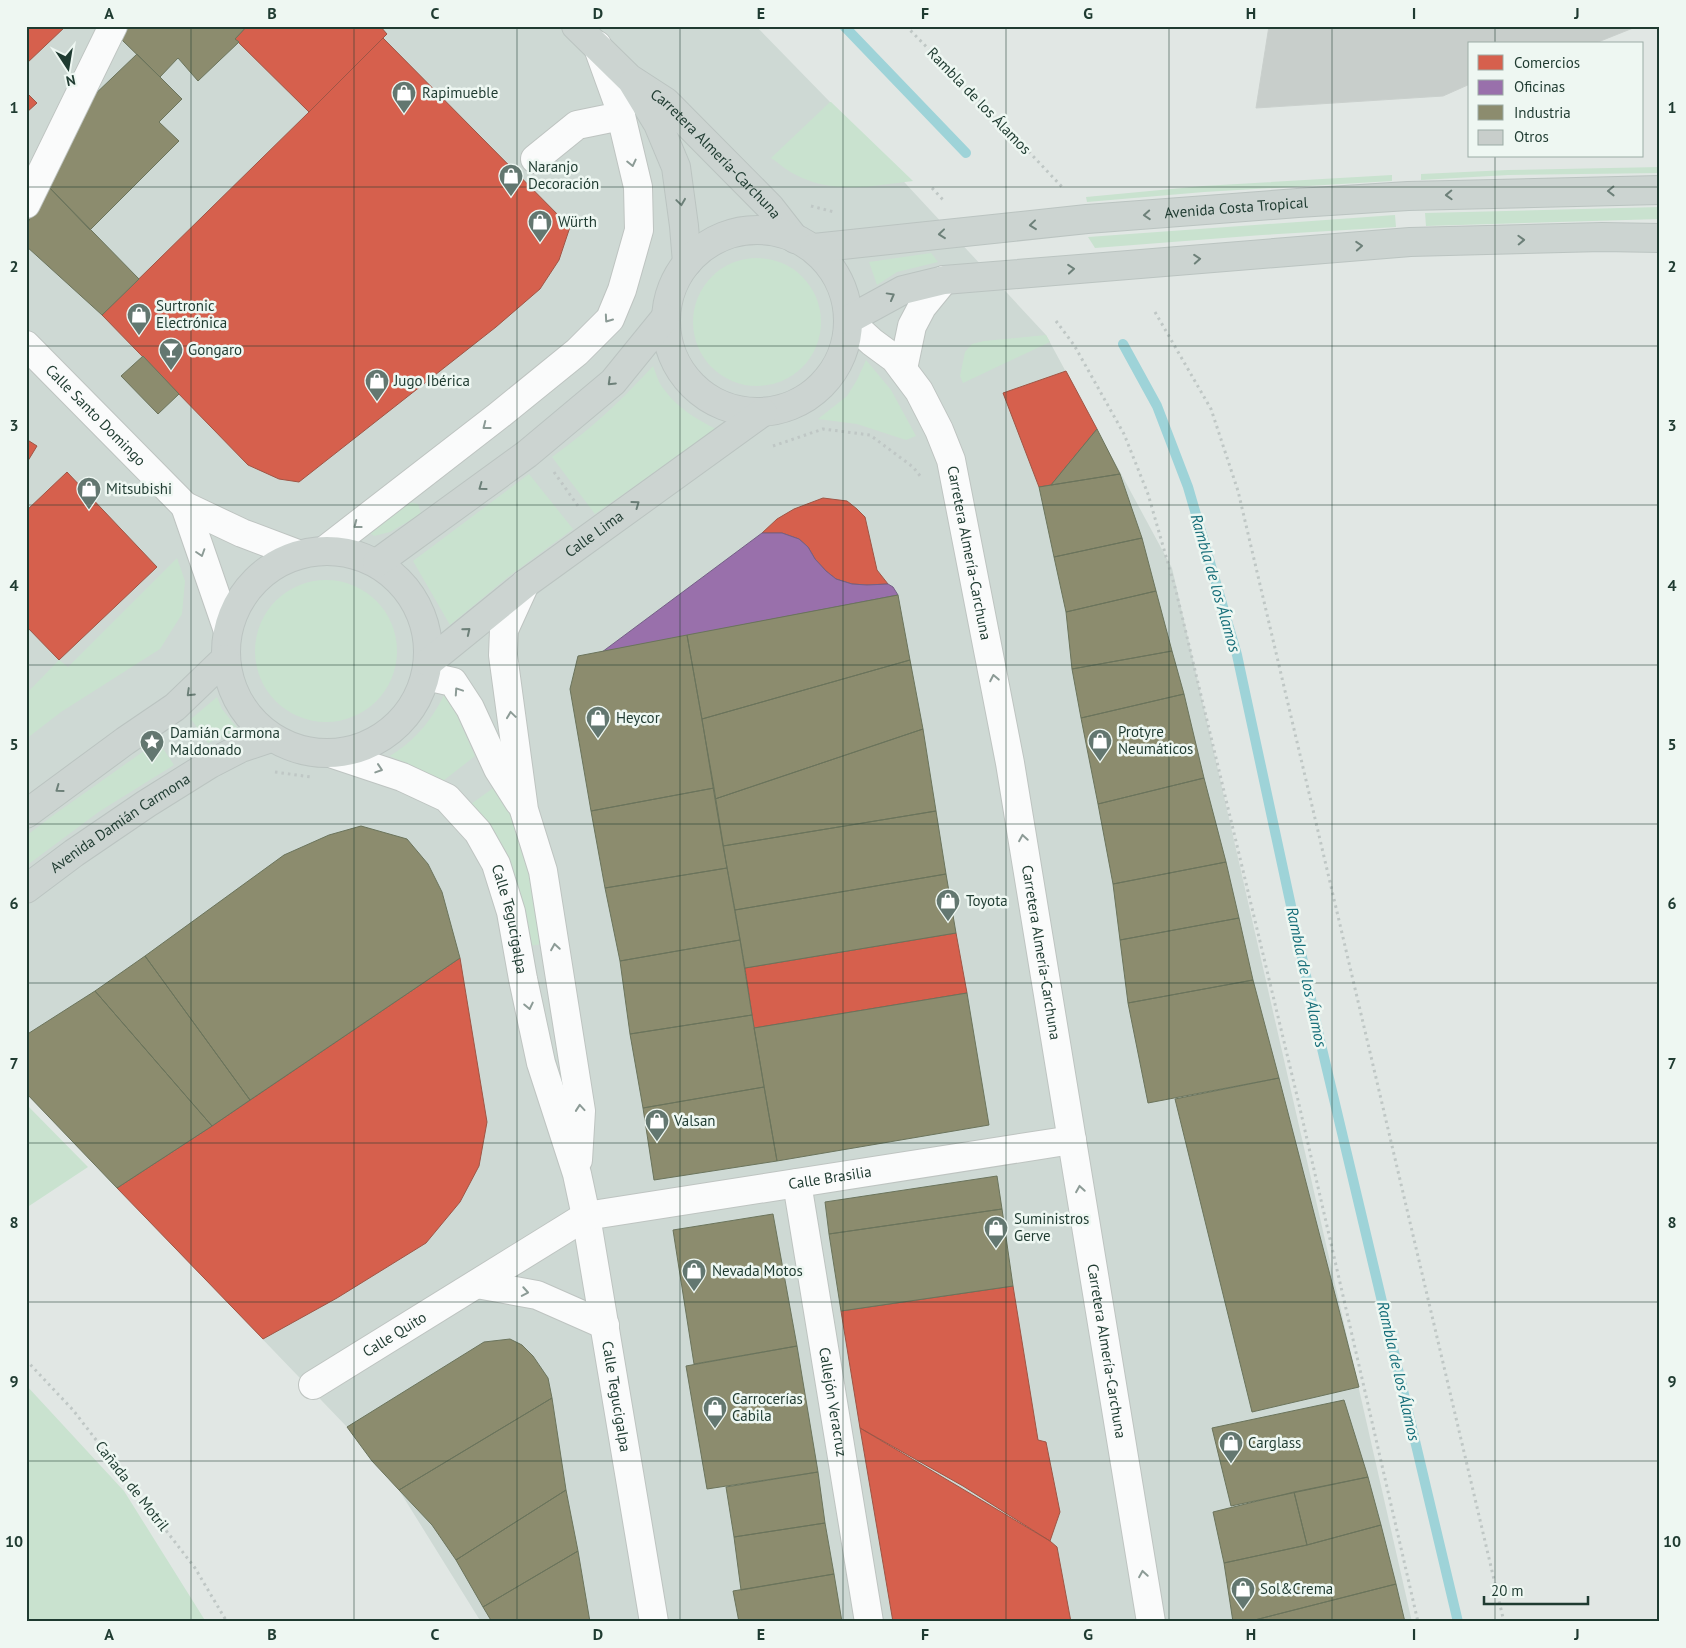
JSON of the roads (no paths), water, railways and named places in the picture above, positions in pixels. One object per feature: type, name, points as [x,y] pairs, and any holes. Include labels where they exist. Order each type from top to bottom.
[{"type":"main road","name":"Carretera Almería-Carchuna","points":[[576,26],[629,78],[666,102],[804,243],[827,263],[838,278],[846,298],[848,320],[844,348],[833,372],[814,392],[790,406],[762,412]]},
{"type":"main road","name":"Carretera Almería-Carchuna","points":[[629,78],[658,124],[676,167],[687,263]]},
{"type":"main road","name":"Avenida Costa Tropical","points":[[804,243],[990,229],[1076,220],[1408,196],[1660,190]]},
{"type":"main road","points":[[762,412],[733,409],[705,396],[684,375],[670,348],[665,318],[671,289],[687,263],[710,243],[738,232],[765,230],[804,243]]},
{"type":"main road","points":[[848,320],[903,290],[944,280],[1410,242],[1602,237],[1660,238]]},
{"type":"main road","points":[[377,563],[527,454],[534,446],[613,382],[665,318]]},
{"type":"main road","name":"Calle Lima","points":[[427,669],[525,584],[762,412]]},
{"type":"main road","points":[[325,550],[352,553],[377,563],[400,581],[418,605],[427,633],[427,669],[414,706],[392,730],[365,747],[333,754],[301,751],[271,738],[247,717],[232,689],[225,659],[227,628],[242,596],[266,570],[298,554],[325,550]]},
{"type":"main road","points":[[26,814],[176,707],[225,659]]},
{"type":"main road","name":"Avenida Damián Carmona","points":[[26,889],[146,804],[202,769],[241,748],[271,738]]},
{"type":"street","points":[[26,204],[113,26]]},
{"type":"street","points":[[325,550],[527,393],[577,352],[610,319],[622,290],[639,230],[638,187],[621,116],[597,46]]},
{"type":"street","points":[[535,159],[577,125],[621,116]]},
{"type":"street","points":[[903,369],[912,326],[922,307],[944,280]]},
{"type":"street","name":"Carretera Almería-Carchuna","points":[[848,320],[872,342],[895,359],[903,369],[919,391],[939,430],[951,460],[1010,763],[1151,1622]]},
{"type":"street","name":"Calle Santo Domingo","points":[[26,344],[186,506],[242,533],[298,554]]},
{"type":"street","name":"Calle Santo Domingo","points":[[186,506],[227,628]]},
{"type":"street","name":"Calle Tegucigalpa","points":[[525,584],[504,630],[503,655],[524,810],[543,872],[581,1111],[577,1174]]},
{"type":"street","name":"Calle Tegucigalpa","points":[[427,669],[453,682],[470,708],[498,769],[524,810]]},
{"type":"street","name":"Calle Tegucigalpa","points":[[333,754],[402,777],[447,798],[478,832],[496,864],[512,912],[523,979],[541,1063],[577,1174],[586,1216],[654,1622]]},
{"type":"street","name":"Calle Brasilia","points":[[586,1216],[1072,1140]]},
{"type":"street","name":"Callejón Veracruz","points":[[796,1183],[869,1622]]},
{"type":"street","name":"Calle Quito","points":[[314,1385],[586,1216]]},
{"type":"street","points":[[477,1284],[537,1294],[605,1325]]},
{"type":"waterway","name":"Rambla de los Álamos","points":[[844,26],[966,153]]},
{"type":"waterway","name":"Rambla de los Álamos","points":[[1123,344],[1157,406],[1188,487],[1237,655],[1319,1036],[1458,1622]]},
{"type":"place","name":"Rapimueble","points":[[404,114]]},
{"type":"place","name":"Naranjo Decoración","points":[[511,197]]},
{"type":"place","name":"Würth","points":[[540,243]]},
{"type":"place","name":"Surtronic Electrónica","points":[[139,336]]},
{"type":"place","name":"Gongaro","points":[[171,371]]},
{"type":"place","name":"Jugo Ibérica","points":[[377,402]]},
{"type":"place","name":"Mitsubishi","points":[[89,510]]},
{"type":"place","name":"Heycor","points":[[598,739]]},
{"type":"place","name":"Protyre Neumáticos","points":[[1100,762]]},
{"type":"place","name":"Damián Carmona Maldonado","points":[[152,763]]},
{"type":"place","name":"Toyota","points":[[948,922]]},
{"type":"place","name":"Valsan","points":[[657,1142]]},
{"type":"place","name":"Suministros Gerve","points":[[996,1249]]},
{"type":"place","name":"Nevada Motos","points":[[694,1292]]},
{"type":"place","name":"Carrocerías Cabila","points":[[715,1429]]},
{"type":"place","name":"Carglass","points":[[1231,1464]]},
{"type":"place","name":"Sol&Crema","points":[[1243,1610]]}]
